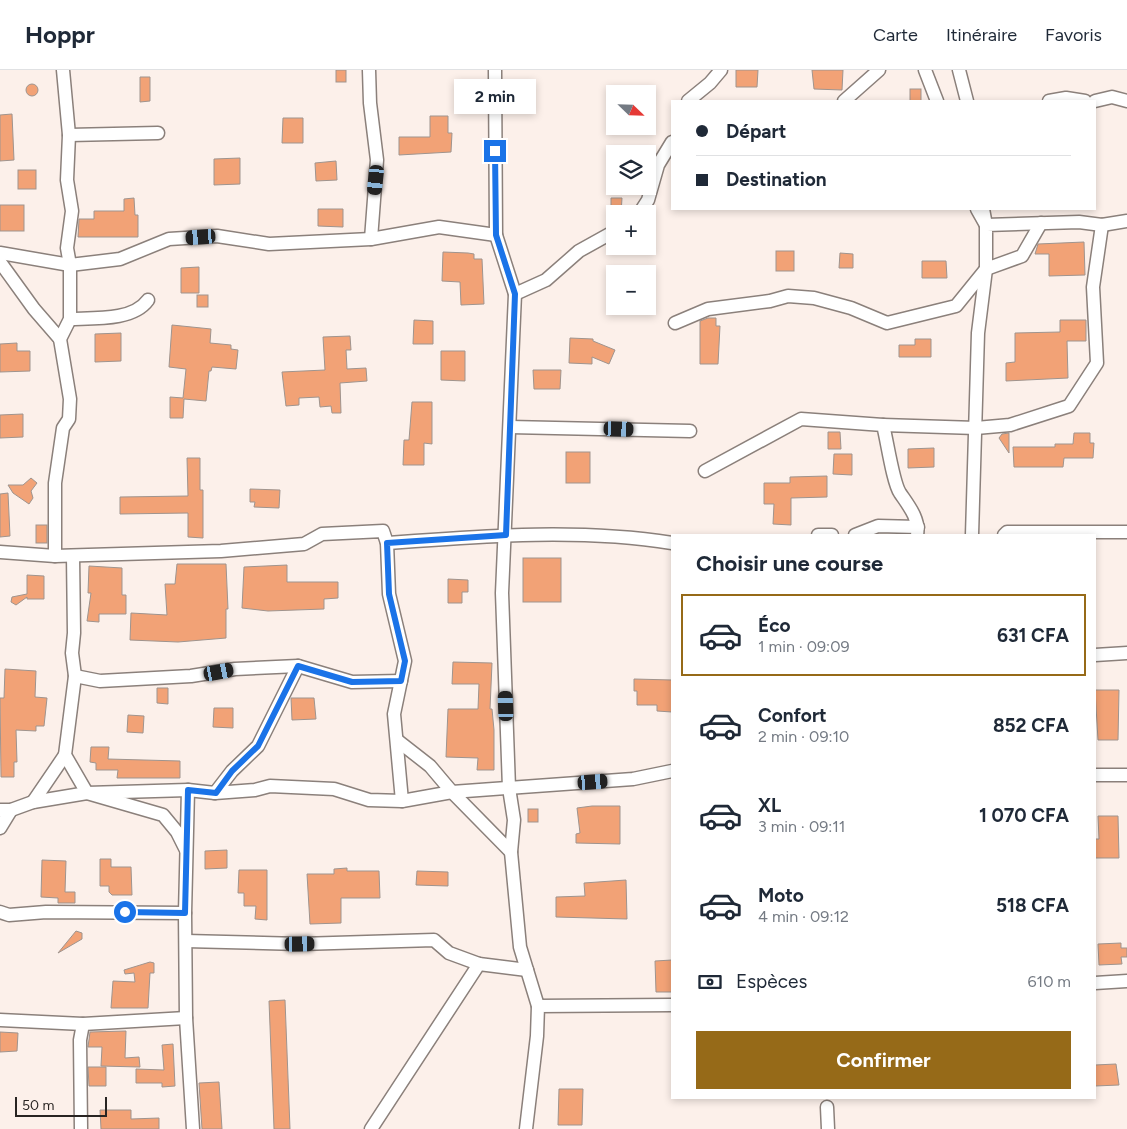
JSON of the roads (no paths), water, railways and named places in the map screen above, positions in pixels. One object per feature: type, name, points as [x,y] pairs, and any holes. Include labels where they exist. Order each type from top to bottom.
[{"type":"street","points":[[60,339],[70,319],[70,265],[67,248],[72,211],[68,180],[68,135],[63,70]]},
{"type":"street","points":[[369,70],[370,103],[377,160],[370,239]]},
{"type":"street","points":[[495,70],[496,235],[515,294],[502,593],[509,788],[514,820],[511,852],[520,947],[538,1006],[537,1036],[526,1129]]},
{"type":"street","points":[[689,100],[710,83],[720,70]]},
{"type":"street","points":[[845,100],[879,70]]},
{"type":"street","points":[[925,70],[937,100]]},
{"type":"street","points":[[959,70],[967,100]]},
{"type":"street","points":[[1096,101],[1112,97],[1127,101]]},
{"type":"street","points":[[1055,100],[1066,98],[1079,100]]},
{"type":"street","points":[[68,135],[158,133]]},
{"type":"street","points":[[645,205],[658,165],[671,144]]},
{"type":"street","points":[[978,210],[986,225]]},
{"type":"street","points":[[972,534],[978,333],[986,269],[986,225],[983,210]]},
{"type":"street","points":[[986,225],[1079,222],[1102,225],[1127,221]]},
{"type":"street","points":[[675,323],[708,309],[770,301],[788,296],[814,298],[887,322],[956,306],[986,269],[1022,256],[1041,223]]},
{"type":"street","points":[[705,471],[801,419],[883,425],[976,428],[1010,425],[1069,406],[1096,363],[1093,287],[1102,225]]},
{"type":"street","points":[[0,254],[70,265],[120,259],[169,239],[217,236],[270,244],[370,239],[439,227],[496,235]]},
{"type":"street","points":[[515,294],[546,280],[579,251],[606,235]]},
{"type":"street","points":[[0,262],[34,309],[60,339],[70,399],[69,419],[63,428],[56,483],[55,556]]},
{"type":"street","points":[[70,319],[125,314],[142,308],[148,300]]},
{"type":"street","points":[[858,534],[878,526],[918,531],[907,501],[899,492],[883,425]]},
{"type":"street","points":[[510,427],[690,431]]},
{"type":"street","points":[[0,552],[73,556],[221,551],[304,544],[322,534],[383,530],[387,543],[389,594],[405,661],[394,714],[398,741],[402,801]]},
{"type":"street","points":[[1005,534],[1007,532],[1127,532]]},
{"type":"street","points":[[387,543],[506,535],[638,538],[671,543]]},
{"type":"street","points":[[33,802],[65,755],[75,676],[72,653],[74,633],[73,556]]},
{"type":"street","points":[[1096,656],[1127,653]]},
{"type":"street","points":[[75,676],[100,681],[298,666],[352,682],[401,681]]},
{"type":"street","points":[[216,793],[232,771],[258,746],[298,666]]},
{"type":"street","points":[[398,741],[430,766],[452,792],[511,852]]},
{"type":"street","points":[[65,755],[87,793],[163,816],[177,832],[186,850]]},
{"type":"street","points":[[0,828],[5,810],[33,802],[87,793],[188,790],[216,793],[279,786],[334,789],[369,800],[402,801],[452,792],[633,779],[671,771]]},
{"type":"street","points":[[1096,774],[1127,775]]},
{"type":"street","points":[[188,790],[185,913],[186,1018],[193,1129]]},
{"type":"street","points":[[3,915],[46,912],[185,913]]},
{"type":"street","points":[[186,941],[300,944],[434,940],[449,953],[479,964],[527,970]]},
{"type":"street","points":[[372,1129],[479,964]]},
{"type":"street","points":[[1096,983],[1127,982]]},
{"type":"street","points":[[538,1006],[671,1005]]},
{"type":"street","points":[[0,1020],[83,1024],[186,1018]]},
{"type":"street","points":[[81,1129],[80,1040],[83,1024]]},
{"type":"street","points":[[827,1107],[828,1129]]}]
